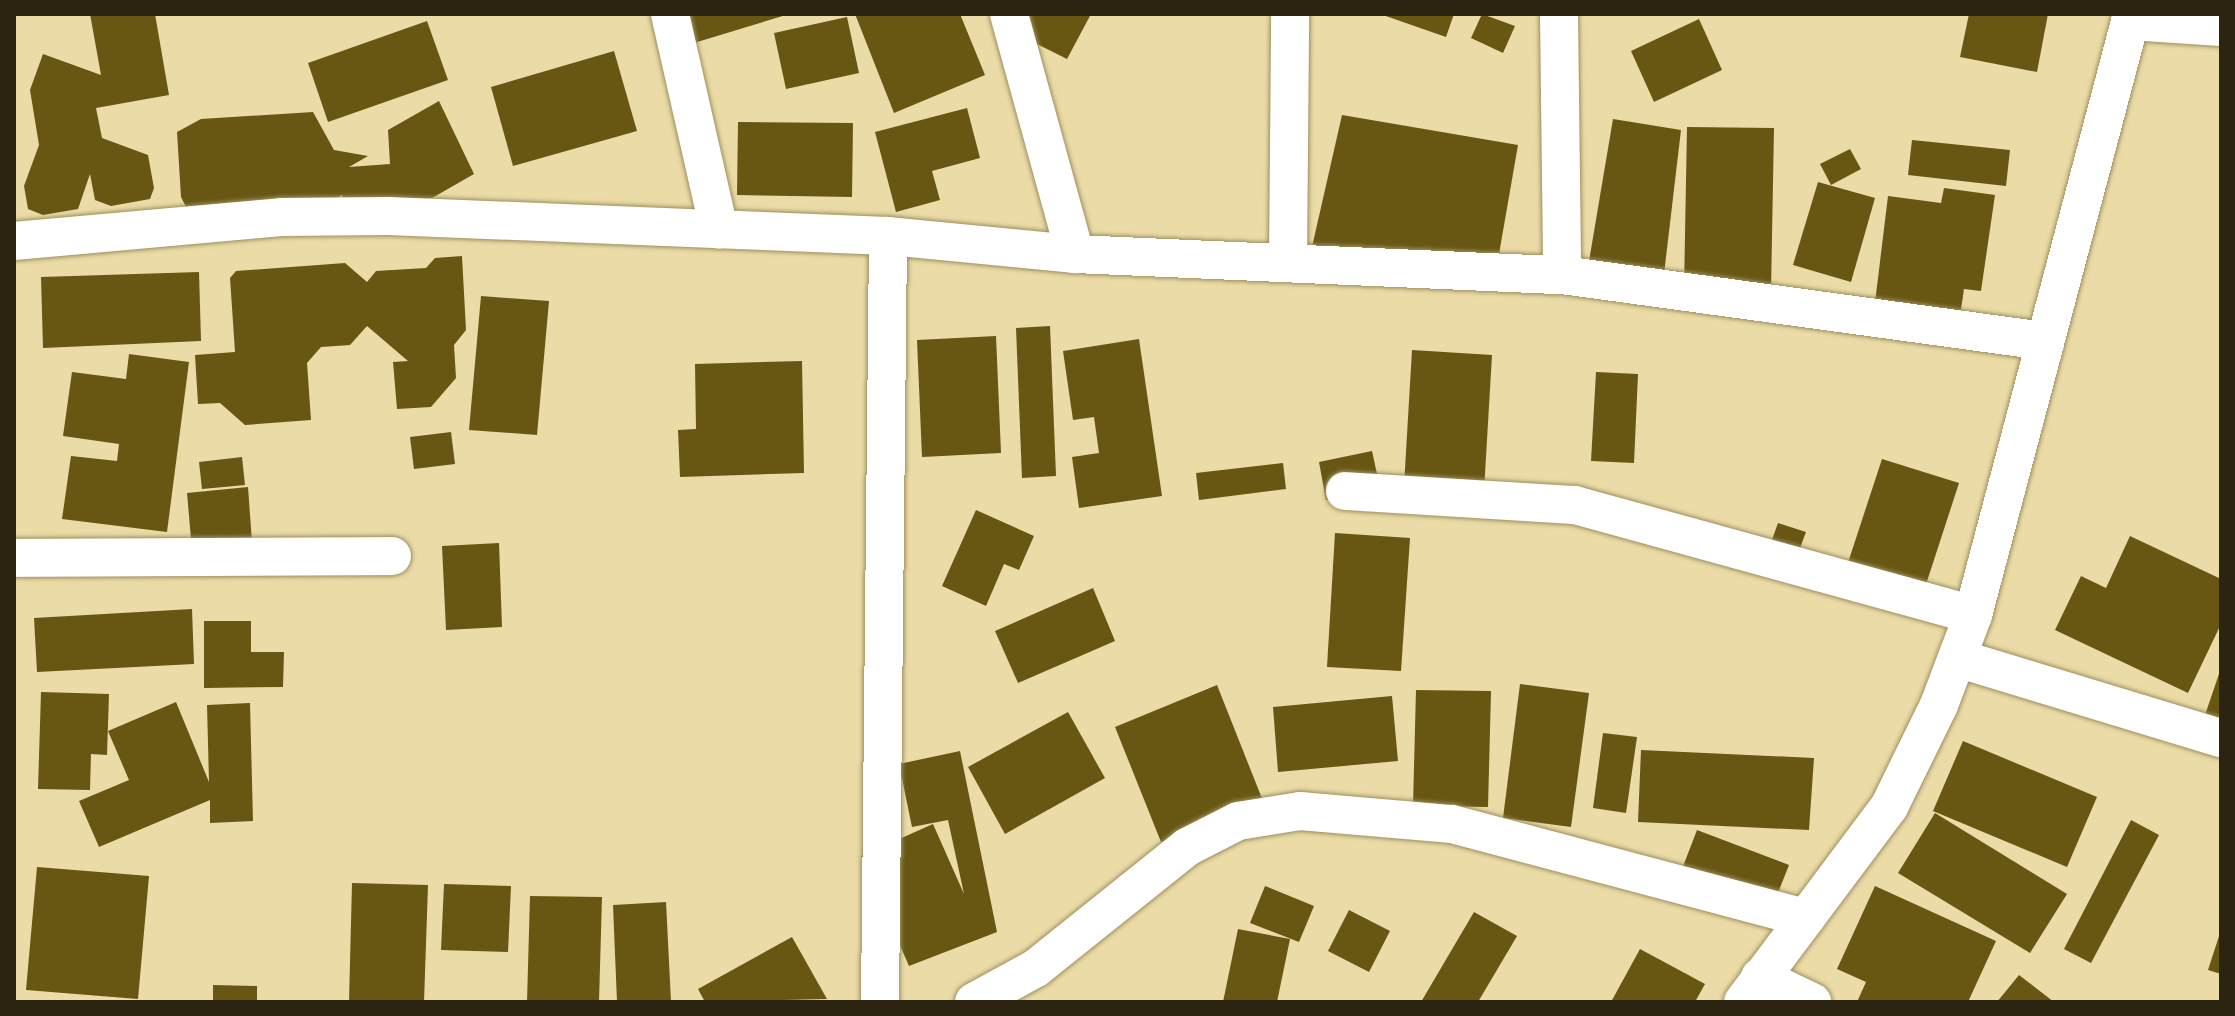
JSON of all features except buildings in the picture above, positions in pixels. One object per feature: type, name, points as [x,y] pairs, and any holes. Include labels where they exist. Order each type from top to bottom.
[{"type":"street","points":[[670,14],[719,230]]},
{"type":"street","points":[[1009,14],[1075,254]]},
{"type":"street","points":[[1288,263],[1290,14]]},
{"type":"street","points":[[1559,14],[1562,275]]},
{"type":"street","points":[[1812,1002],[1752,989],[1889,807],[1957,658],[1973,615],[2131,18],[2221,27]]},
{"type":"street","points":[[14,241],[281,217],[888,236],[1075,254],[1562,275],[2046,341]]},
{"type":"street","points":[[880,1002],[888,236]]},
{"type":"street","points":[[1345,491],[1575,505],[1973,615]]},
{"type":"street","points":[[14,558],[392,556]]},
{"type":"street","points":[[1957,658],[2221,738]]},
{"type":"street","points":[[974,1002],[1036,968],[1187,847],[1238,821],[1300,811],[1452,824],[1806,918]]}]
